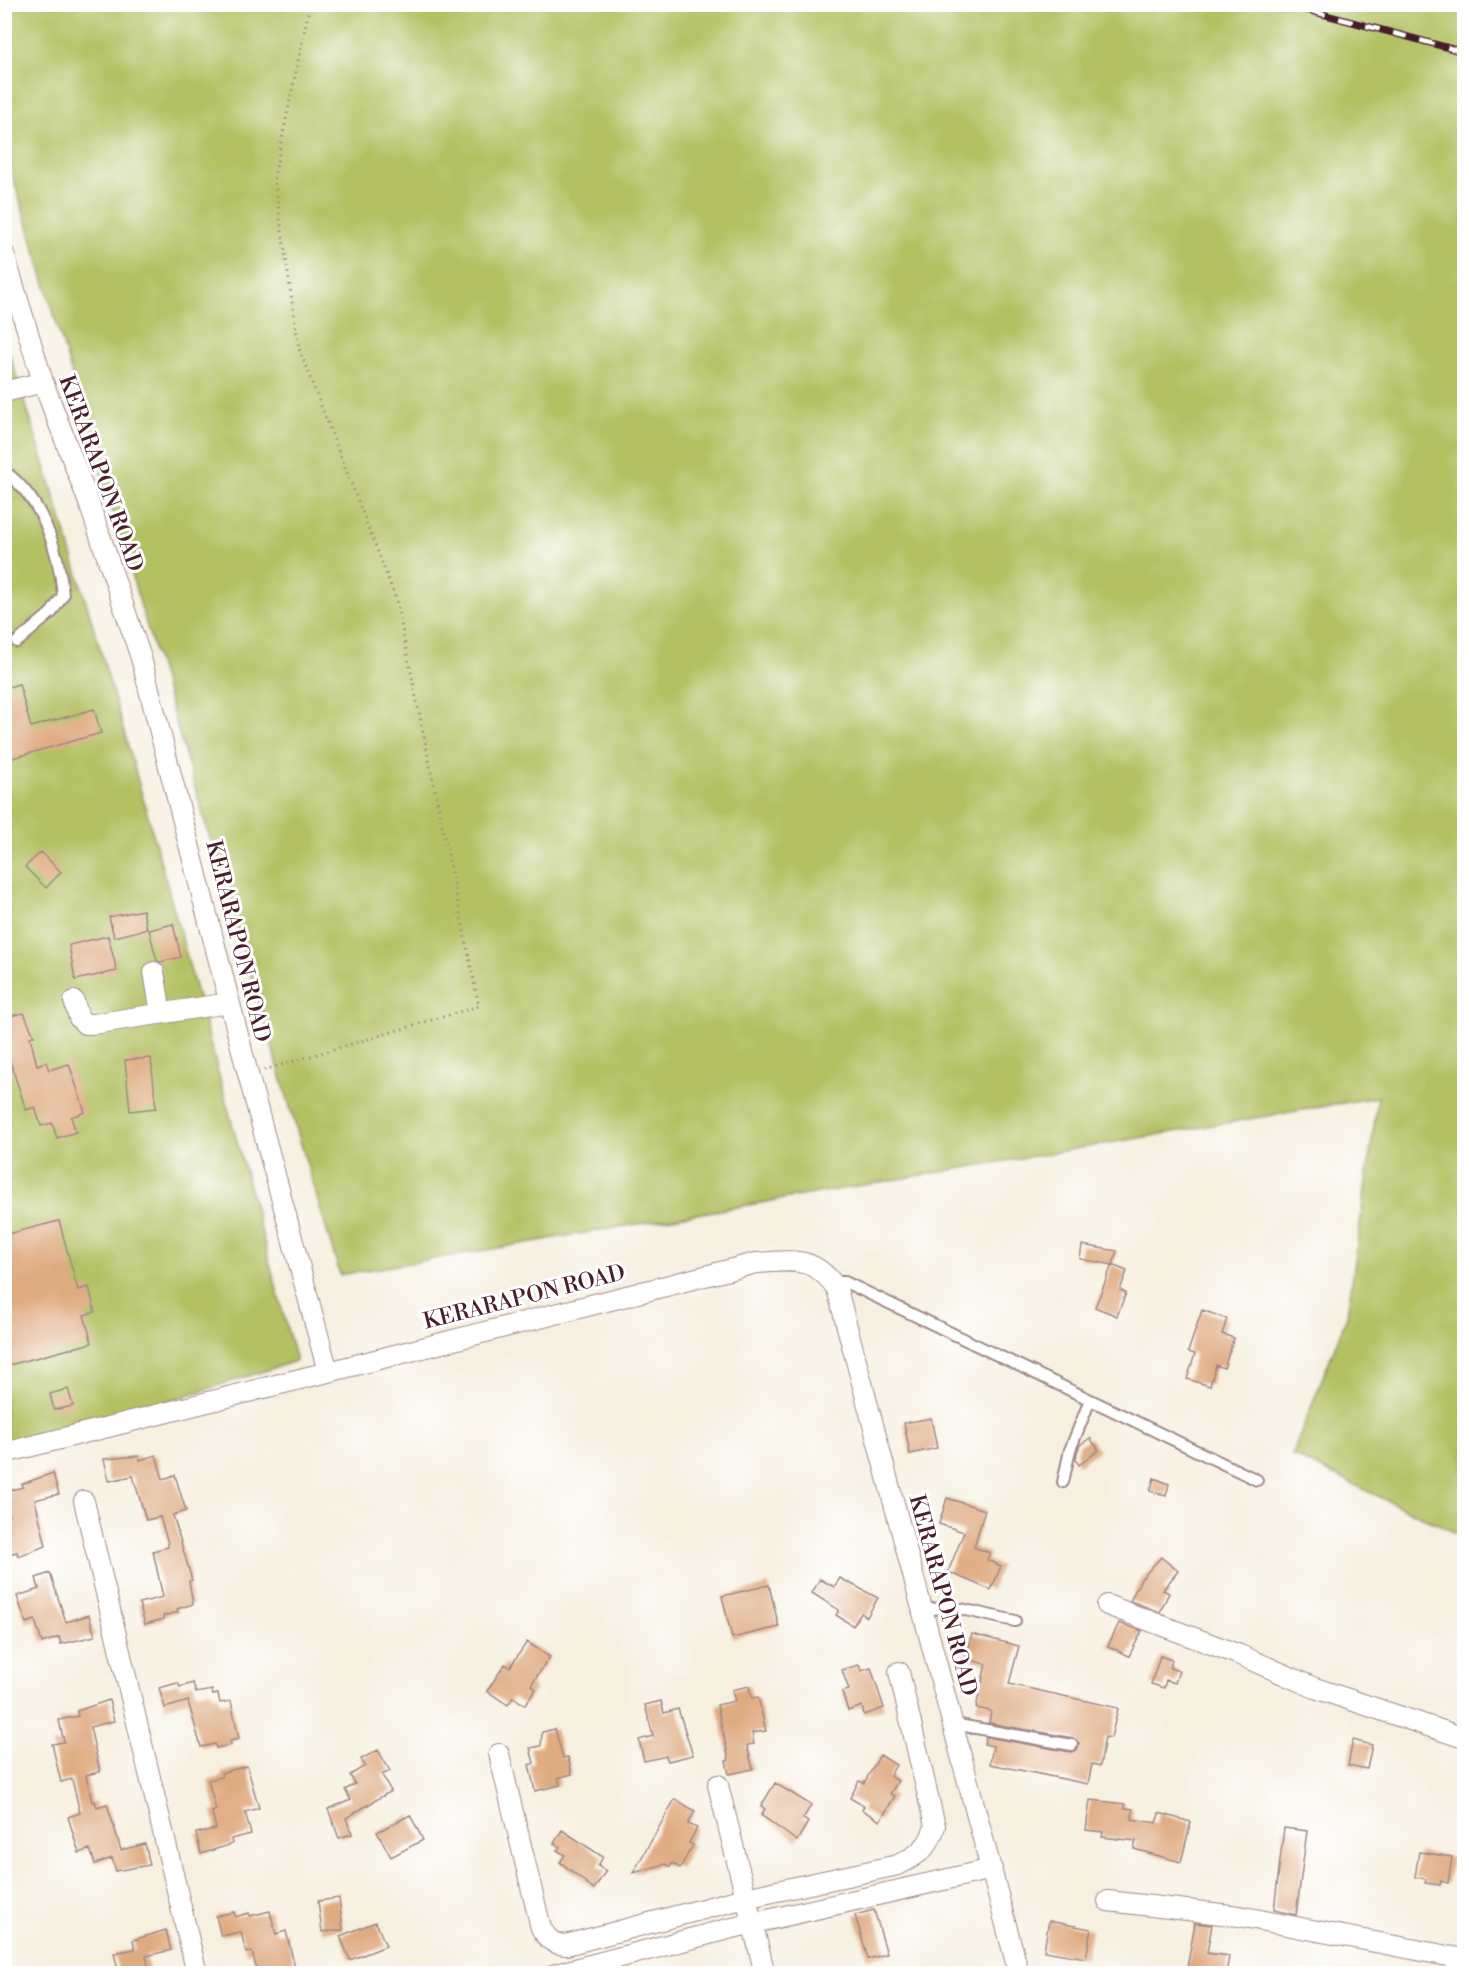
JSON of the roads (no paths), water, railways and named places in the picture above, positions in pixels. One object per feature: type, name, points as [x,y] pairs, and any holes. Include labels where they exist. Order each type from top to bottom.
[{"type":"street","name":"KERARAPON ROAD","points":[[4,254],[43,382],[89,503],[141,658],[229,1003],[328,1372],[756,1263],[804,1262],[819,1269],[837,1289],[1019,1974]]},
{"type":"street","points":[[4,392],[43,382]]},
{"type":"street","points":[[154,972],[161,1013]]},
{"type":"street","points":[[74,1001],[80,1018],[85,1024],[229,1003]]},
{"type":"street","points":[[4,1453],[328,1372]]},
{"type":"street","points":[[84,1501],[197,1974]]},
{"type":"street","points":[[1107,1605],[1229,1651],[1315,1688],[1464,1738]]},
{"type":"street","points":[[499,1754],[541,1928],[547,1939],[555,1944],[566,1945],[745,1898],[898,1865],[918,1856],[927,1847],[935,1826],[899,1672]]},
{"type":"street","points":[[718,1785],[765,1974]]},
{"type":"street","points":[[556,1974],[992,1869]]},
{"type":"street","points":[[1108,1900],[1239,1916],[1464,1959]]},
{"type":"lane","points":[[4,471],[21,483],[37,507],[59,564],[63,595],[52,612],[17,642]]},
{"type":"lane","points":[[832,1282],[845,1282],[1257,1480]]},
{"type":"lane","points":[[1063,1482],[1070,1450],[1090,1400]]},
{"type":"lane","points":[[923,1610],[952,1607],[1015,1621]]},
{"type":"lane","points":[[953,1724],[1072,1745]]},
{"type":"railway","points":[[1285,4],[1464,52]]}]
